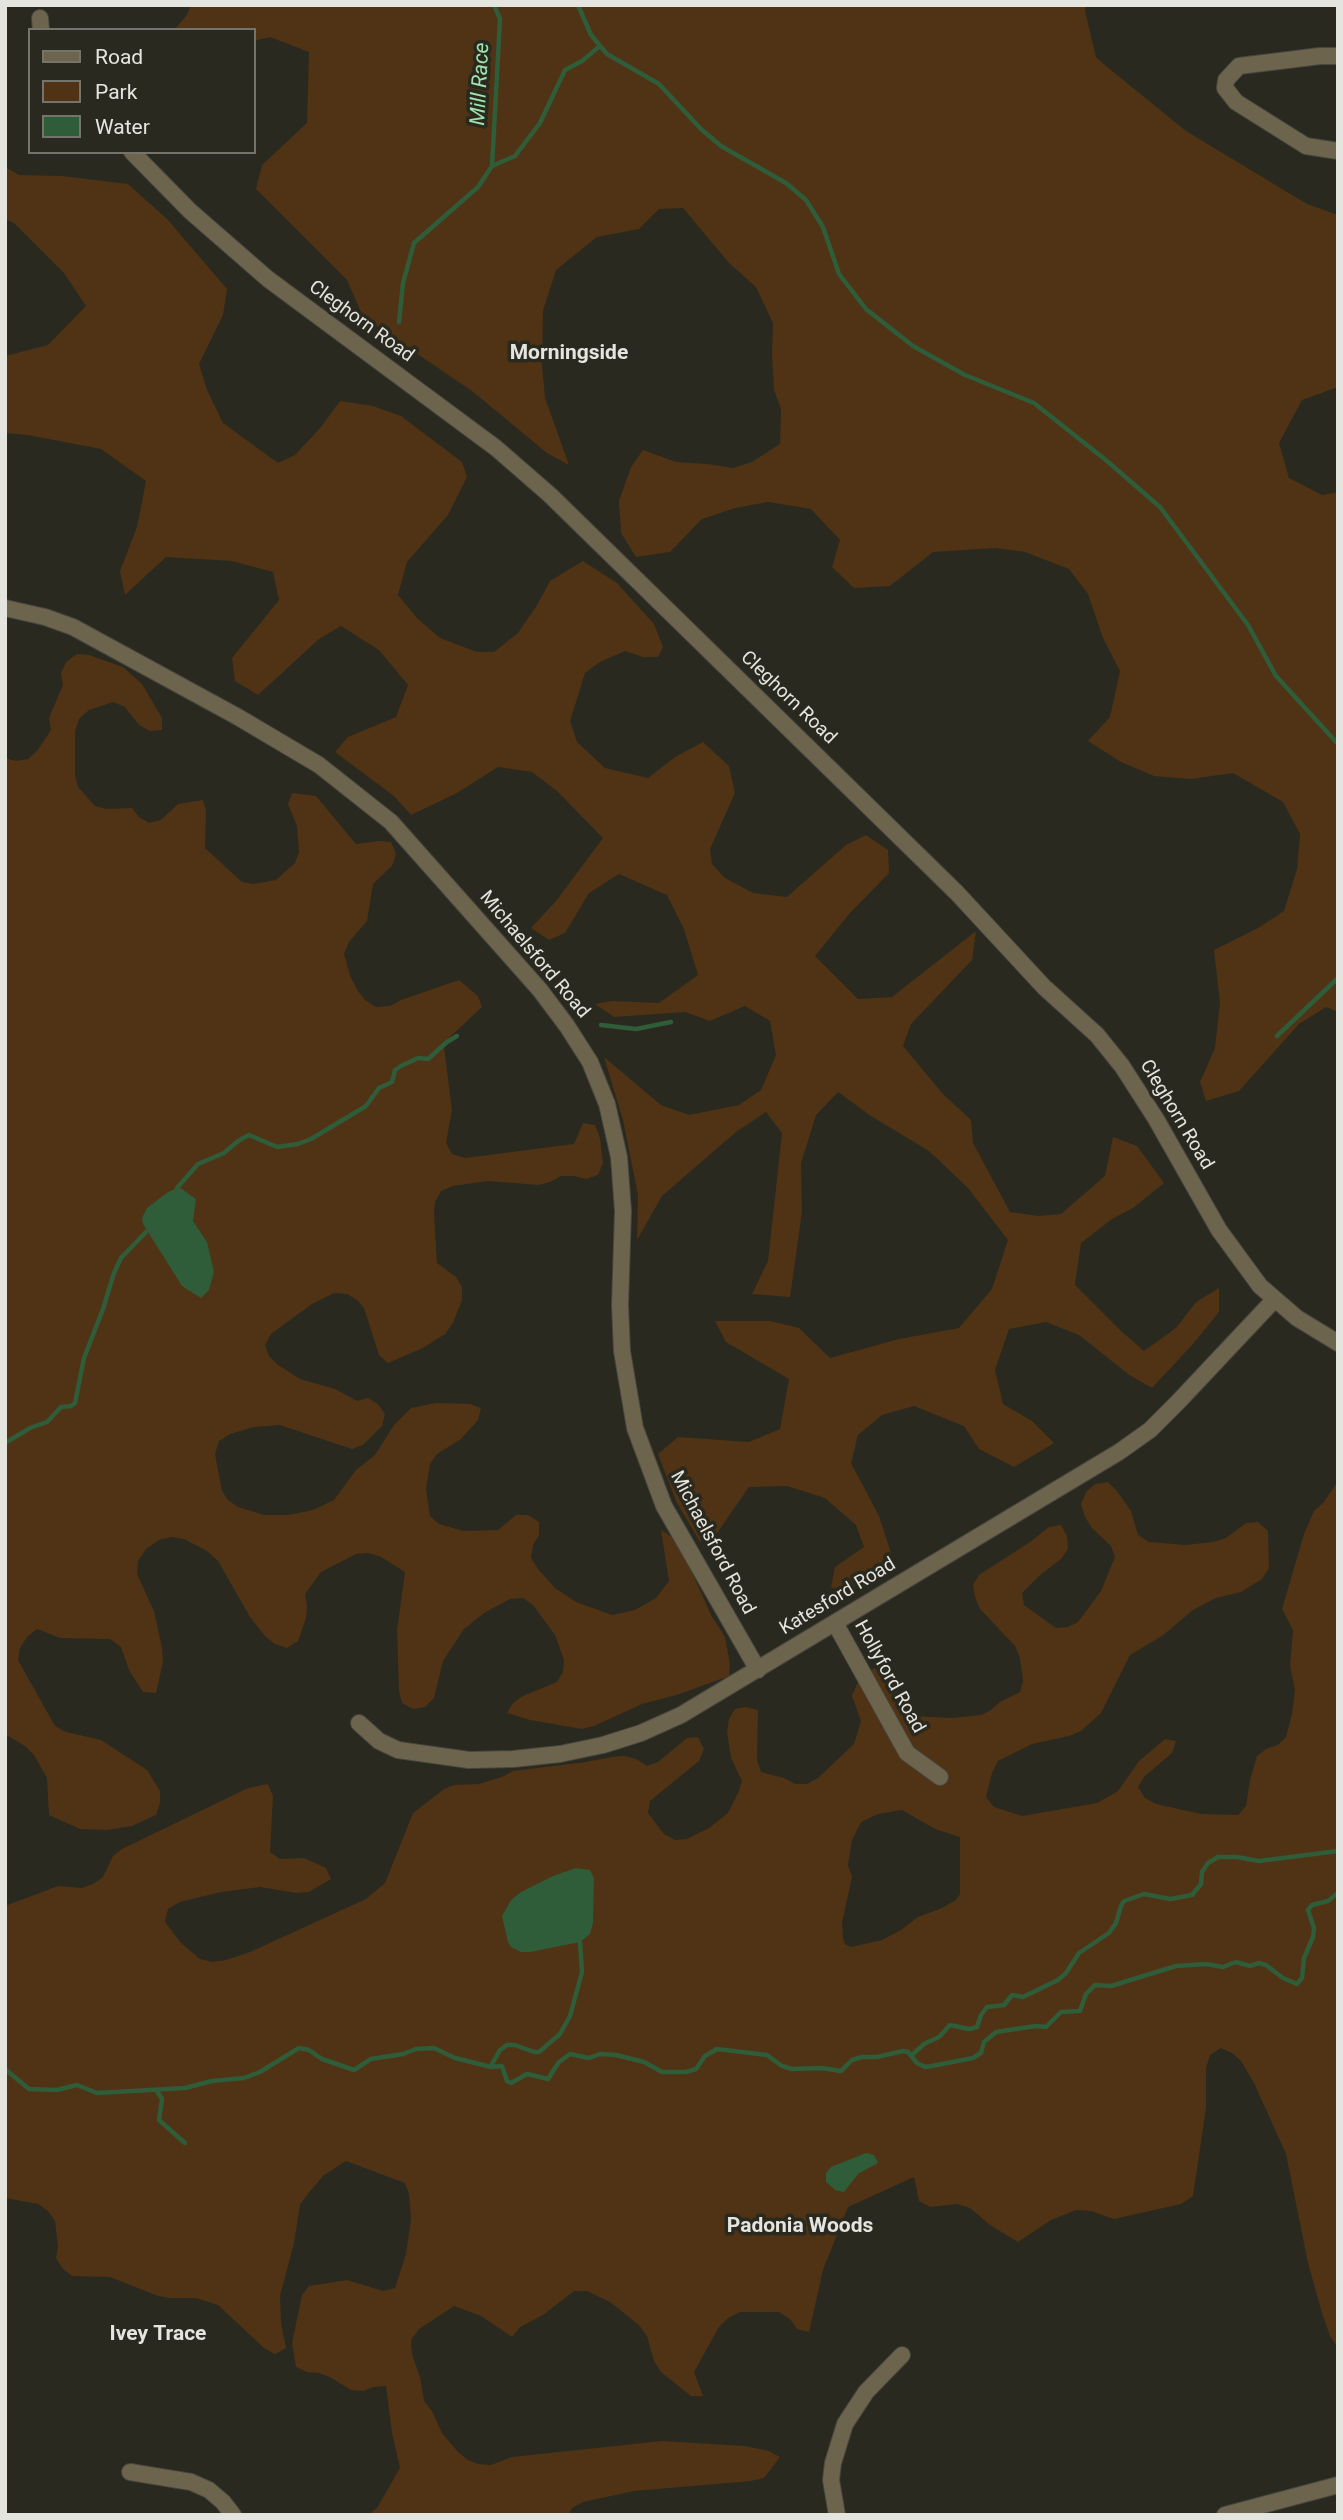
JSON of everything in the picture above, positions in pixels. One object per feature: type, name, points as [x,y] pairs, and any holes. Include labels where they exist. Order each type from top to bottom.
[{"type":"street","points":[[1338,56],[1238,66],[1226,80],[1226,88],[1236,102],[1306,146],[1338,151]]},
{"type":"street","name":"Cleghorn Road","points":[[134,154],[198,218],[268,279],[496,448],[550,495],[957,893],[1044,987],[1097,1035],[1122,1066],[1241,1262],[1274,1300],[1338,1343]]},
{"type":"street","name":"Michaelsford Road","points":[[5,608],[46,617],[73,627],[238,717],[329,772],[391,822],[413,845],[540,990],[568,1026],[590,1062],[615,1133],[623,1211],[620,1305],[622,1351],[635,1428],[664,1506],[758,1670]]},
{"type":"street","name":"Katesford Road","points":[[359,1723],[379,1741],[398,1750],[468,1760],[513,1759],[560,1754],[603,1745],[641,1733],[681,1715],[1119,1452],[1150,1430],[1274,1300]]},
{"type":"street","name":"Hollyford Road","points":[[835,1623],[907,1753],[940,1777]]},
{"type":"street","points":[[837,2515],[831,2480],[833,2463],[845,2424],[866,2392],[902,2355]]},
{"type":"street","points":[[130,2472],[191,2482],[209,2490],[233,2515]]},
{"type":"street","points":[[1225,2515],[1338,2485]]},
{"type":"green space","points":[[191,5],[1086,5],[1085,11],[1096,57],[1106,66],[1186,131],[1307,204],[1338,215],[1338,387],[1302,400],[1279,443],[1289,478],[1322,495],[1338,492],[1338,1012],[1326,1007],[1299,1024],[1239,1091],[1206,1101],[1200,1082],[1215,1048],[1220,1003],[1214,950],[1258,928],[1284,911],[1297,869],[1300,834],[1283,802],[1233,773],[1191,779],[1154,776],[1121,762],[1088,741],[1110,717],[1120,671],[1103,638],[1088,594],[1069,569],[1025,552],[996,548],[933,552],[890,586],[854,588],[832,567],[840,540],[811,509],[768,502],[735,508],[702,519],[670,552],[636,557],[621,533],[619,501],[631,467],[643,450],[676,462],[733,468],[752,462],[780,444],[781,409],[774,390],[773,323],[756,287],[729,263],[683,208],[659,209],[639,229],[597,237],[556,270],[543,311],[542,365],[545,398],[569,465],[547,453],[472,391],[363,317],[347,280],[256,189],[262,165],[307,123],[309,52],[270,37],[256,40],[256,28],[176,28],[187,15]]},
{"type":"green space","points":[[5,167],[19,175],[62,176],[128,184],[168,220],[227,289],[223,315],[199,364],[207,390],[223,423],[278,463],[295,455],[340,401],[373,406],[401,416],[462,462],[467,477],[448,515],[407,562],[398,595],[417,618],[440,638],[477,652],[494,652],[518,633],[550,581],[583,561],[617,583],[654,624],[663,647],[658,657],[643,657],[625,651],[600,662],[585,673],[570,721],[577,742],[605,768],[648,778],[675,757],[703,742],[729,766],[735,793],[710,849],[712,864],[725,878],[753,893],[787,897],[846,845],[866,835],[888,850],[889,873],[850,913],[815,956],[858,999],[892,997],[976,931],[972,960],[911,1024],[903,1046],[943,1094],[971,1120],[973,1143],[1010,1212],[1039,1216],[1061,1214],[1105,1176],[1113,1137],[1137,1146],[1164,1183],[1081,1243],[1075,1285],[1144,1351],[1176,1328],[1196,1302],[1219,1288],[1219,1312],[1152,1388],[1128,1374],[1079,1335],[1046,1322],[1009,1329],[995,1370],[1003,1404],[1032,1421],[1054,1443],[1014,1467],[979,1449],[964,1426],[914,1406],[882,1415],[858,1435],[851,1463],[879,1516],[893,1559],[862,1587],[831,1588],[835,1567],[864,1547],[856,1525],[825,1498],[787,1486],[749,1487],[715,1536],[700,1542],[676,1501],[658,1454],[678,1437],[749,1442],[780,1429],[789,1379],[726,1342],[715,1321],[770,1321],[799,1328],[830,1358],[899,1339],[959,1328],[992,1289],[1008,1240],[968,1188],[929,1151],[871,1116],[838,1092],[816,1115],[801,1163],[802,1212],[790,1297],[752,1294],[768,1261],[782,1133],[766,1112],[736,1132],[662,1196],[637,1240],[638,1195],[623,1120],[604,1057],[661,1105],[689,1115],[739,1105],[761,1090],[776,1055],[770,1021],[745,1006],[710,1021],[685,1012],[614,1017],[595,1004],[612,1001],[659,1003],[698,975],[684,929],[667,895],[619,874],[589,893],[565,933],[549,940],[531,928],[556,901],[603,838],[557,791],[532,772],[498,767],[457,793],[411,815],[394,796],[335,752],[348,737],[396,717],[408,685],[379,650],[341,626],[319,639],[258,695],[235,681],[232,658],[279,600],[273,572],[232,561],[166,557],[125,595],[120,571],[137,527],[146,481],[101,449],[5,433],[5,356],[48,345],[86,306],[64,273],[14,223],[5,219]]},
{"type":"green space","points":[[77,654],[89,655],[123,667],[142,684],[162,718],[162,730],[150,731],[139,725],[125,707],[113,702],[89,710],[79,719],[75,731],[75,775],[78,787],[95,806],[106,809],[132,808],[139,817],[149,823],[161,820],[178,804],[203,800],[206,811],[205,848],[242,882],[253,884],[276,880],[295,863],[299,852],[297,826],[288,804],[292,793],[316,796],[356,844],[391,842],[396,854],[392,866],[373,884],[367,921],[349,942],[344,954],[358,991],[376,1007],[390,1006],[459,980],[478,996],[482,1007],[450,1037],[444,1047],[452,1110],[446,1143],[452,1154],[465,1158],[574,1144],[583,1123],[595,1125],[600,1138],[603,1163],[598,1175],[586,1179],[561,1176],[538,1185],[488,1181],[453,1186],[441,1191],[435,1202],[434,1214],[437,1263],[456,1277],[462,1287],[462,1300],[453,1323],[445,1334],[423,1348],[388,1363],[379,1355],[364,1308],[347,1294],[334,1293],[312,1304],[271,1334],[265,1345],[269,1356],[278,1365],[300,1379],[335,1389],[357,1401],[368,1398],[378,1404],[385,1414],[382,1426],[363,1445],[352,1449],[280,1425],[254,1427],[230,1434],[219,1441],[215,1454],[222,1491],[228,1500],[238,1507],[264,1515],[289,1515],[313,1510],[334,1500],[356,1470],[375,1455],[394,1425],[411,1408],[436,1403],[470,1404],[481,1408],[478,1420],[461,1439],[437,1454],[430,1464],[426,1489],[430,1516],[439,1524],[463,1531],[498,1530],[516,1515],[528,1515],[539,1522],[539,1535],[533,1545],[531,1558],[538,1569],[555,1588],[576,1602],[612,1615],[635,1610],[656,1598],[669,1581],[661,1530],[672,1537],[725,1637],[730,1664],[729,1676],[680,1694],[642,1704],[582,1729],[507,1713],[513,1703],[523,1696],[557,1682],[563,1672],[564,1660],[555,1635],[533,1605],[523,1598],[510,1599],[484,1613],[464,1629],[443,1661],[434,1698],[425,1707],[413,1709],[402,1703],[399,1691],[397,1630],[405,1572],[369,1553],[356,1554],[321,1572],[305,1594],[306,1618],[298,1641],[287,1648],[275,1644],[265,1636],[250,1617],[218,1561],[207,1551],[184,1539],[172,1537],[159,1540],[146,1549],[138,1561],[137,1574],[154,1611],[162,1648],[163,1662],[156,1693],[143,1692],[129,1670],[121,1647],[110,1639],[60,1638],[37,1629],[27,1637],[20,1648],[18,1660],[55,1726],[66,1732],[101,1740],[147,1770],[160,1791],[156,1815],[132,1826],[107,1830],[80,1829],[49,1815],[47,1778],[34,1755],[5,1734],[5,758],[16,761],[28,759],[37,751],[51,730],[49,718],[63,685],[61,673],[66,662]]},
{"type":"green space","points":[[1338,1481],[1338,2348],[1330,2336],[1308,2263],[1286,2154],[1254,2083],[1241,2061],[1221,2048],[1210,2055],[1206,2068],[1206,2108],[1193,2196],[1181,2204],[1114,2219],[1091,2211],[1076,2210],[1051,2220],[1018,2242],[990,2225],[970,2208],[957,2204],[930,2207],[919,2201],[914,2177],[848,2207],[823,2270],[809,2332],[797,2329],[790,2319],[779,2312],[740,2312],[719,2327],[694,2372],[703,2396],[691,2396],[661,2372],[654,2361],[647,2336],[639,2325],[610,2302],[587,2291],[574,2291],[543,2315],[520,2327],[512,2337],[481,2316],[454,2306],[419,2329],[411,2340],[424,2401],[442,2433],[458,2452],[478,2464],[491,2465],[512,2457],[662,2441],[745,2446],[769,2451],[780,2457],[764,2478],[634,2491],[583,2502],[572,2508],[569,2515],[368,2515],[377,2508],[400,2468],[386,2386],[363,2391],[351,2390],[330,2377],[296,2367],[292,2343],[302,2295],[309,2286],[347,2280],[383,2291],[395,2288],[406,2254],[411,2219],[409,2194],[405,2183],[346,2161],[324,2175],[307,2195],[300,2205],[294,2243],[280,2296],[281,2323],[286,2348],[275,2354],[264,2348],[218,2305],[196,2298],[158,2296],[110,2277],[72,2276],[62,2268],[56,2258],[58,2246],[55,2221],[48,2211],[38,2204],[5,2198],[5,1906],[58,1886],[82,1888],[93,1884],[103,1877],[113,1856],[122,1849],[248,1788],[268,1784],[273,1796],[270,1852],[280,1859],[304,1858],[326,1868],[331,1879],[309,1892],[296,1893],[260,1887],[221,1892],[180,1902],[168,1909],[165,1922],[181,1943],[200,1959],[212,1962],[226,1960],[250,1952],[366,1899],[385,1883],[413,1813],[444,1789],[454,1785],[479,1784],[513,1771],[612,1757],[636,1759],[647,1766],[658,1762],[687,1738],[698,1737],[704,1749],[699,1761],[650,1801],[648,1813],[664,1834],[675,1840],[687,1839],[709,1828],[728,1813],[738,1793],[742,1781],[731,1758],[727,1731],[729,1719],[735,1709],[746,1707],[758,1710],[757,1760],[761,1772],[795,1784],[807,1784],[818,1778],[854,1744],[861,1721],[852,1696],[857,1684],[874,1668],[893,1684],[913,1716],[951,1718],[981,1715],[1020,1692],[1023,1681],[1020,1658],[1015,1646],[980,1609],[973,1585],[979,1575],[1049,1527],[1061,1525],[1067,1536],[1068,1549],[1061,1559],[1022,1593],[1024,1605],[1056,1628],[1068,1627],[1078,1622],[1101,1591],[1115,1557],[1111,1546],[1092,1528],[1081,1504],[1086,1492],[1095,1484],[1108,1482],[1131,1511],[1138,1535],[1149,1542],[1186,1545],[1213,1542],[1226,1538],[1246,1523],[1258,1522],[1268,1531],[1269,1568],[1262,1579],[1241,1592],[1216,1598],[1193,1610],[1162,1636],[1130,1655],[1101,1713],[1081,1731],[1032,1744],[998,1761],[986,1797],[994,1807],[1022,1816],[1097,1803],[1118,1791],[1139,1761],[1165,1739],[1176,1741],[1172,1753],[1144,1777],[1138,1787],[1145,1798],[1156,1804],[1201,1814],[1238,1815],[1246,1806],[1257,1756],[1278,1745],[1286,1737],[1295,1690],[1290,1665],[1293,1630],[1282,1609],[1304,1534],[1314,1511]],"holes":[[[902,1810],[935,1829],[960,1837],[960,1894],[956,1900],[918,1917],[882,1940],[851,1947],[845,1944],[842,1923],[852,1877],[848,1865],[852,1840],[861,1822],[878,1814]]]},
{"type":"water","points":[[177,1188],[196,1199],[193,1221],[207,1242],[214,1272],[209,1290],[201,1298],[182,1286],[143,1224],[142,1218],[147,1208]]},
{"type":"water","points":[[576,1868],[590,1870],[594,1878],[593,1923],[590,1934],[580,1942],[530,1952],[521,1952],[511,1947],[502,1916],[511,1900],[553,1876]]},
{"type":"water","points":[[866,2153],[874,2155],[878,2163],[858,2174],[844,2192],[835,2190],[826,2182],[826,2173],[831,2167]]},
{"type":"waterway","name":"Mill Race","points":[[492,166],[500,19],[494,5]]},
{"type":"waterway","points":[[578,5],[591,35],[607,54],[659,84],[701,129],[721,146],[786,183],[806,200],[823,227],[839,274],[866,309],[913,346],[965,375],[1034,403],[1160,507],[1248,625],[1276,676],[1338,744]]},
{"type":"waterway","points":[[399,322],[403,283],[414,243],[478,187],[492,166],[515,156],[540,123],[565,70],[582,61],[600,46]]},
{"type":"waterway","points":[[1277,1036],[1338,978]]},
{"type":"waterway","points":[[601,1025],[636,1029],[671,1022]]},
{"type":"waterway","points":[[177,1188],[198,1164],[224,1153],[249,1135],[277,1147],[311,1139],[366,1106],[379,1088],[392,1082],[395,1070],[418,1058],[428,1059],[457,1036]]},
{"type":"waterway","points":[[5,1443],[30,1428],[47,1422],[61,1407],[75,1403],[84,1358],[114,1273],[121,1258],[146,1232]]},
{"type":"waterway","points":[[912,2055],[924,2044],[939,2037],[950,2025],[969,2029],[977,2027],[987,2007],[1004,2005],[1012,1995],[1023,1997],[1058,1980],[1079,1953],[1109,1933],[1124,1901],[1144,1894],[1170,1899],[1192,1895],[1201,1884],[1202,1872],[1208,1863],[1218,1857],[1259,1861],[1338,1851]]},
{"type":"waterway","points":[[5,2069],[29,2089],[57,2090],[77,2085],[97,2093],[185,2088],[212,2081],[244,2078],[260,2072],[299,2048],[354,2070],[371,2059],[416,2049],[434,2048],[455,2058],[491,2067],[502,2066],[507,2081],[511,2083],[527,2074],[548,2079],[559,2062],[570,2054],[589,2058],[600,2054],[616,2055],[644,2062],[662,2072],[686,2072],[696,2069],[705,2056],[717,2049],[767,2055],[782,2066],[792,2069],[821,2068],[841,2071],[852,2060],[903,2051],[908,2052],[917,2063],[925,2067],[973,2058],[981,2053],[984,2042],[996,2032],[1046,2027],[1061,2012],[1080,2011],[1086,1994],[1095,1985],[1111,1986],[1176,1966],[1206,1964],[1223,1967],[1236,1962],[1250,1966],[1259,1963],[1297,1984],[1302,1978],[1304,1958],[1313,1937],[1314,1928],[1308,1910],[1312,1905],[1328,1901],[1338,1893]]},
{"type":"waterway","points":[[491,2066],[500,2050],[507,2045],[539,2052],[560,2034],[570,2016],[582,1972],[580,1942]]},
{"type":"waterway","points":[[157,2091],[162,2099],[159,2120],[185,2143]]},
{"type":"district","name":"Morningside","points":[[569,354]]},
{"type":"district","name":"Padonia Woods","points":[[800,2227]]},
{"type":"district","name":"Ivey Trace","points":[[158,2335]]}]
